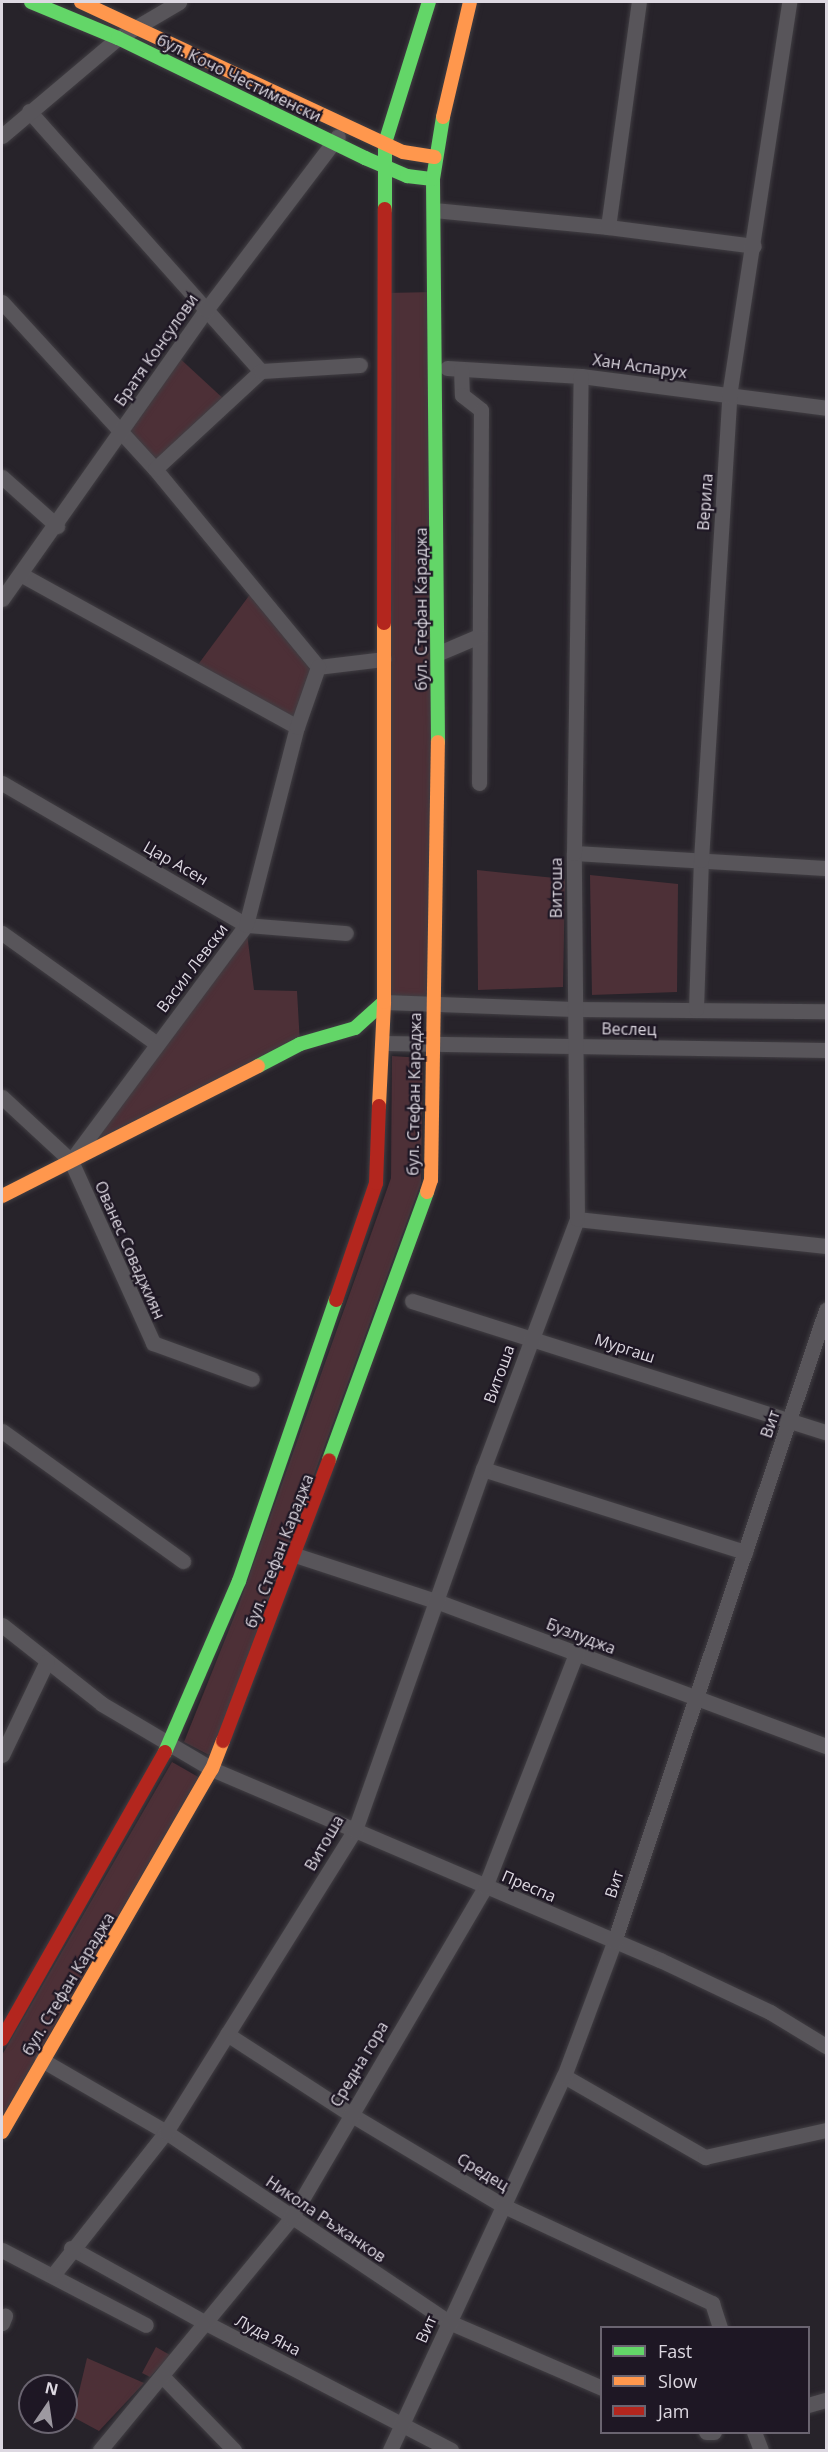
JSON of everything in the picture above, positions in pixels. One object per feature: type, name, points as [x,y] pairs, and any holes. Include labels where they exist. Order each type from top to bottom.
[{"type":"street","name":"бул. Кочо Честименски","points":[[32,2],[118,38],[407,176],[434,179]]},
{"type":"street","name":"бул. Кочо Честименски","points":[[81,2],[136,25],[403,152],[435,157]]},
{"type":"street","points":[[2,136],[118,38],[136,25],[179,2]]},
{"type":"street","name":"бул. Стефан Караджа","points":[[2,2039],[170,1746],[239,1581],[376,1183],[384,1002],[385,143],[429,2]]},
{"type":"street","points":[[608,227],[639,2]]},
{"type":"street","name":"Верила","points":[[696,1009],[700,860],[729,396],[754,246],[789,2]]},
{"type":"street","name":"бул. Стефан Караджа","points":[[2,2132],[212,1769],[295,1555],[431,1180],[431,1043],[439,653],[434,179],[435,157],[470,3]]},
{"type":"street","points":[[29,111],[261,372]]},
{"type":"street","name":"Братя Консулови","points":[[3,596],[22,575],[57,526],[206,310],[334,143],[343,123]]},
{"type":"street","points":[[434,210],[608,227],[754,246]]},
{"type":"street","points":[[2,302],[154,469],[318,667],[384,659]]},
{"type":"street","points":[[154,469],[261,372],[360,365]]},
{"type":"street","name":"Хан Аспарух","points":[[479,636],[481,410],[462,395],[454,369],[581,376],[826,408]]},
{"type":"street","name":"Витоша","points":[[53,2275],[165,2132],[355,1830],[483,1469],[577,1219],[574,854],[581,376]]},
{"type":"street","points":[[2,477],[57,526]]},
{"type":"street","points":[[22,575],[297,728]]},
{"type":"street","points":[[439,653],[479,636],[479,783]]},
{"type":"street","name":"Васил Левски","points":[[71,1161],[246,925],[297,728],[318,667]]},
{"type":"street","name":"Цар Асен","points":[[2,783],[246,925],[346,933]]},
{"type":"street","points":[[574,854],[826,868]]},
{"type":"street","points":[[2,933],[158,1044]]},
{"type":"street","points":[[382,1042],[355,1028],[384,1002]]},
{"type":"street","name":"Веслец","points":[[384,1002],[574,1009],[826,1011]]},
{"type":"street","name":"Васил Левски","points":[[2,1196],[300,1044],[355,1028]]},
{"type":"street","name":"Веслец","points":[[382,1042],[826,1050]]},
{"type":"street","name":"Ованес Соваджиян","points":[[2,1097],[71,1161],[153,1343],[252,1379]]},
{"type":"street","points":[[577,1219],[826,1246]]},
{"type":"street","name":"Мургаш","points":[[412,1301],[826,1432]]},
{"type":"street","name":"Вит","points":[[390,2451],[564,2076],[614,1942],[826,1310]]},
{"type":"street","points":[[2,1431],[183,1562]]},
{"type":"street","points":[[483,1469],[745,1552]]},
{"type":"street","name":"Бузлуджа","points":[[295,1555],[436,1601],[826,1746]]},
{"type":"street","points":[[2,1625],[47,1661],[2,1755]]},
{"type":"street","name":"Средна гора","points":[[100,2451],[164,2376],[291,2218],[485,1887],[576,1653]]},
{"type":"street","name":"Преспа","points":[[47,1661],[102,1704],[212,1769],[614,1942],[770,2012],[826,2046]]},
{"type":"street","name":"Средец","points":[[227,2034],[350,2114],[504,2206],[712,2303],[719,2326]]},
{"type":"street","name":"Никола Ръжанков","points":[[42,2060],[165,2132],[449,2322],[600,2387]]},
{"type":"street","points":[[564,2076],[705,2157],[826,2130]]},
{"type":"street","name":"Луда Яна","points":[[72,2248],[206,2323],[403,2423],[451,2451]]},
{"type":"street","points":[[2,2250],[146,2325]]},
{"type":"street","points":[[164,2376],[234,2451]]},
{"type":"street","points":[[810,2404],[826,2400]]},
{"type":"street","points":[[754,2434],[761,2451]]},
{"type":"shaded area","points":[[435,292],[432,1004],[384,1002],[385,293]]},
{"type":"shaded area","points":[[175,354],[227,402],[155,469],[120,432]]},
{"type":"shaded area","points":[[254,589],[318,667],[297,727],[194,670]]},
{"type":"shaded area","points":[[477,870],[565,879],[563,987],[478,990]]},
{"type":"shaded area","points":[[590,875],[678,884],[677,992],[592,995]]},
{"type":"shaded area","points":[[246,925],[254,990],[297,991],[300,1044],[71,1161]]},
{"type":"shaded area","points":[[392,1056],[423,1058],[421,1183],[211,1756],[184,1742],[238,1607],[391,1178]]},
{"type":"shaded area","points":[[172,1762],[200,1778],[2,2120],[2,2055]]},
{"type":"shaded area","points":[[156,2347],[170,2355],[150,2377],[142,2373]]},
{"type":"shaded area","points":[[87,2358],[144,2383],[99,2431],[78,2420],[78,2396]]},
{"type":"traffic: fast","points":[[31,2],[118,38],[365,158],[407,176],[433,179]]},
{"type":"traffic: fast","points":[[385,209],[385,143],[429,2]]},
{"type":"traffic: fast","points":[[438,742],[433,179],[443,117]]},
{"type":"traffic: fast","points":[[258,1066],[300,1044],[355,1028],[384,1002]]},
{"type":"traffic: fast","points":[[329,1460],[427,1192]]},
{"type":"traffic: fast","points":[[165,1752],[239,1581],[336,1300]]},
{"type":"traffic: slow","points":[[81,2],[403,152],[435,157]]},
{"type":"traffic: slow","points":[[443,117],[470,2]]},
{"type":"traffic: slow","points":[[379,1106],[384,1002],[384,623]]},
{"type":"traffic: slow","points":[[427,1192],[431,1180],[438,742]]},
{"type":"traffic: slow","points":[[2,1196],[258,1066]]},
{"type":"traffic: slow","points":[[2,2132],[212,1769],[223,1741]]},
{"type":"traffic: jam","points":[[384,623],[385,209]]},
{"type":"traffic: jam","points":[[336,1300],[376,1183],[379,1106]]},
{"type":"traffic: jam","points":[[223,1741],[329,1460]]},
{"type":"traffic: jam","points":[[2,2039],[165,1752]]}]
